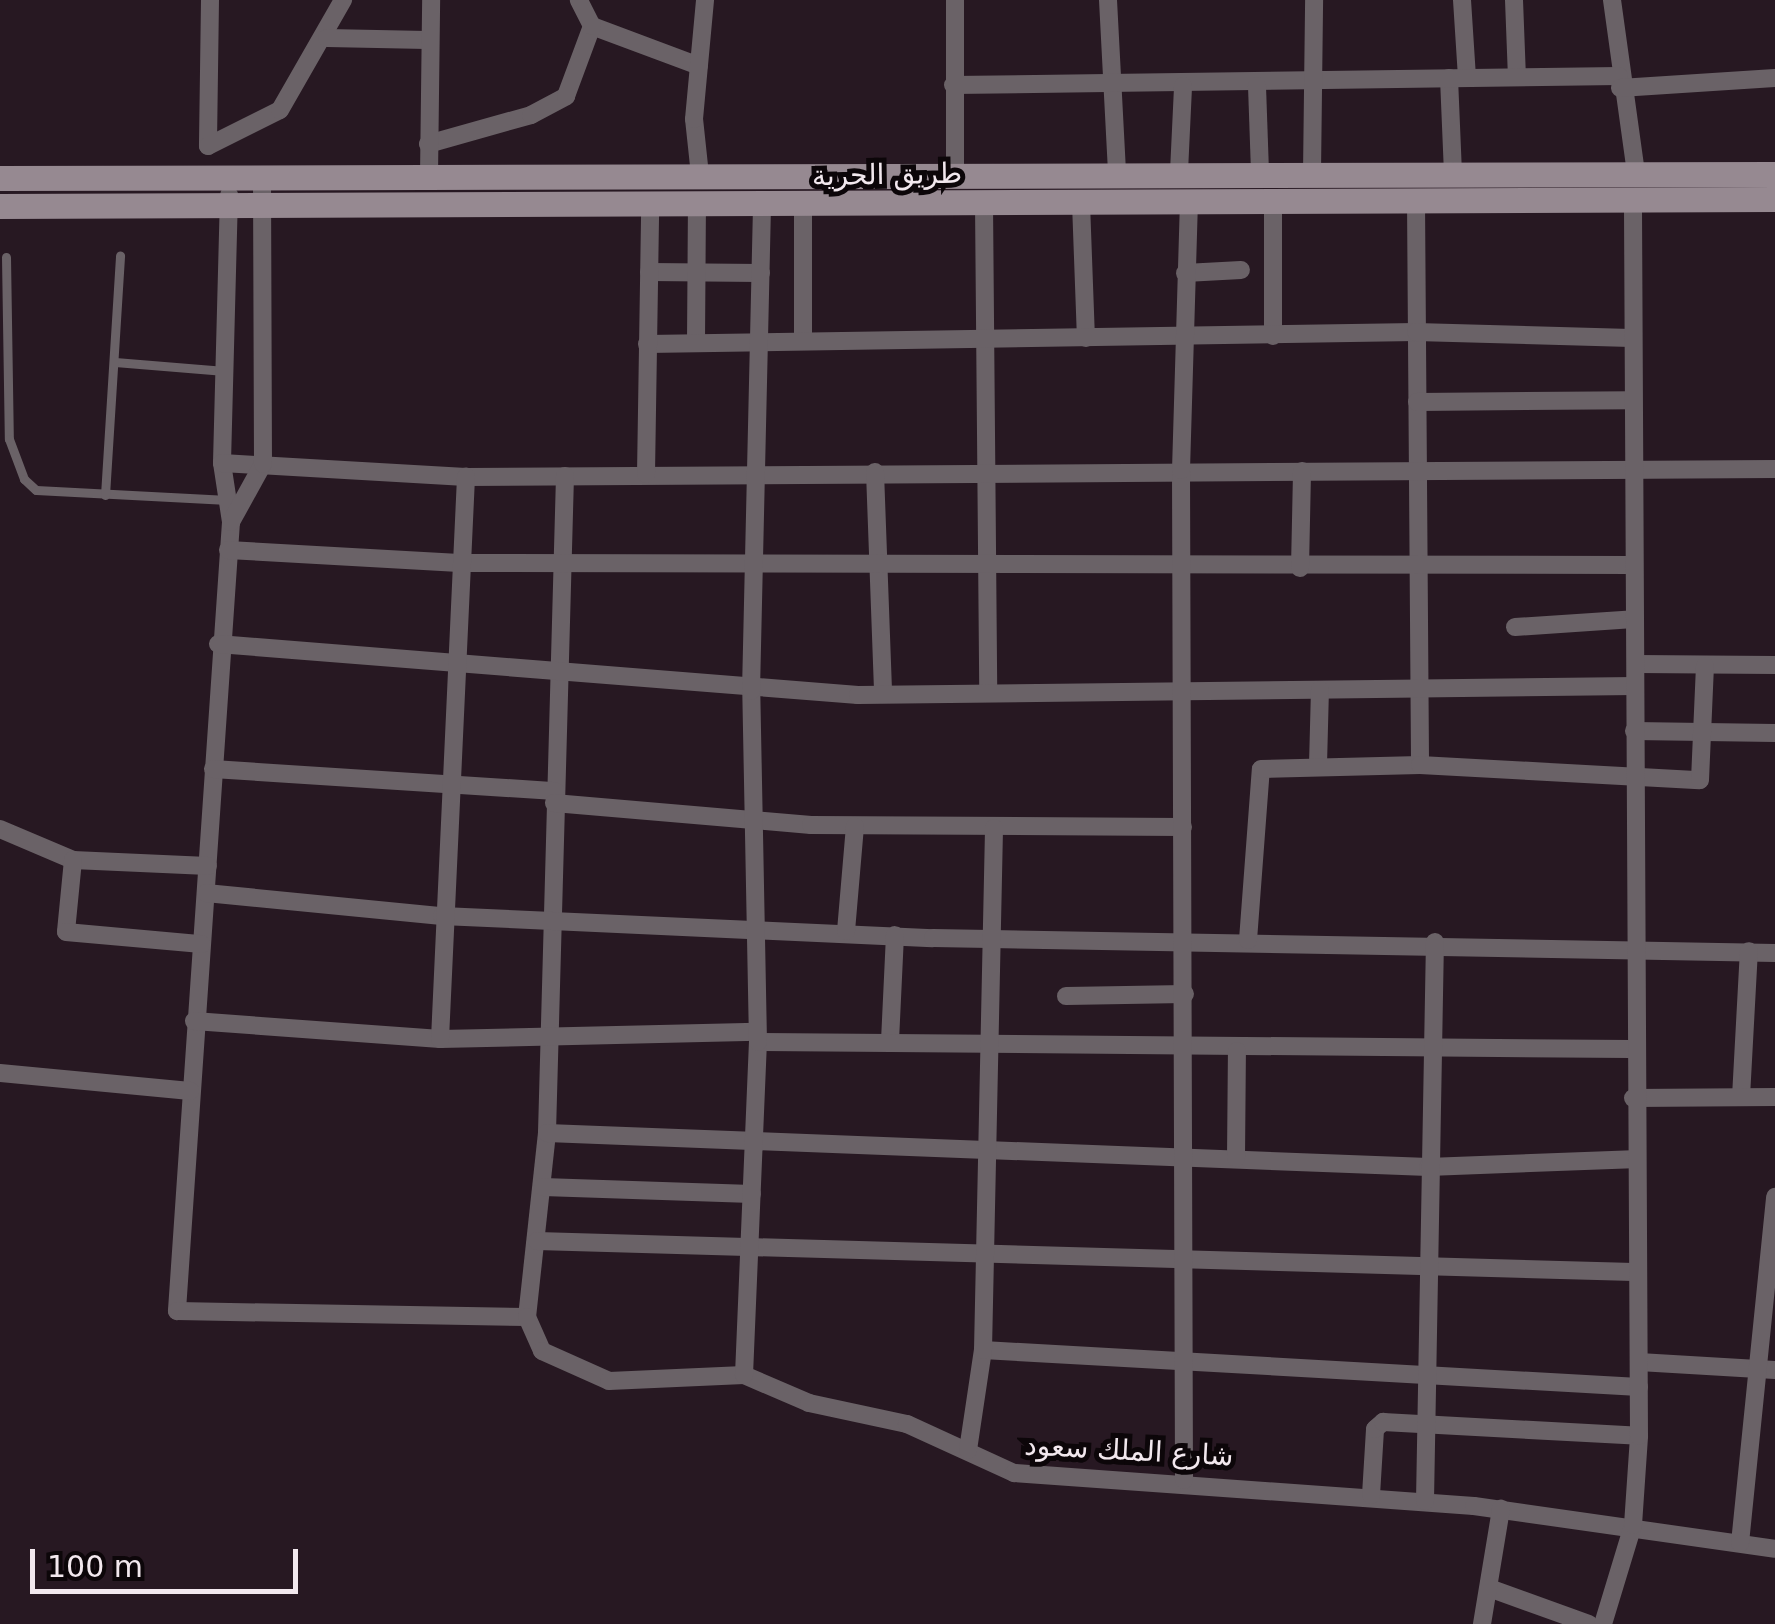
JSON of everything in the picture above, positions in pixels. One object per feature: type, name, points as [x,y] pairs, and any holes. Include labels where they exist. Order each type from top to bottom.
[{"type":"main road","name":"طريق الحرية","points":[[0,178],[1179,172],[1775,174]]},
{"type":"main road","name":"طريق الحرية","points":[[0,206],[263,209],[1775,199]]},
{"type":"street","points":[[210,0],[208,146],[229,207],[222,464],[231,522],[218,644],[214,769],[177,1311],[526,1317],[547,1133],[548,922],[564,562],[564,476]]},
{"type":"street","points":[[208,146],[280,110],[328,38],[342,0]]},
{"type":"street","points":[[429,176],[431,0]]},
{"type":"street","points":[[428,144],[556,104],[574,87],[592,26],[579,0]]},
{"type":"street","points":[[700,176],[700,66],[705,0]]},
{"type":"street","points":[[955,0],[955,175]]},
{"type":"street","points":[[1108,0],[1118,83],[1117,174]]},
{"type":"street","points":[[1312,173],[1318,78],[1314,0]]},
{"type":"street","points":[[1453,175],[1462,0]]},
{"type":"street","points":[[1514,0],[1517,77]]},
{"type":"street","points":[[1612,0],[1620,82],[1636,173]]},
{"type":"street","points":[[592,26],[700,66]]},
{"type":"street","points":[[328,38],[428,40]]},
{"type":"street","points":[[953,85],[1257,86],[1318,78],[1517,77],[1620,82],[1775,78]]},
{"type":"street","points":[[1179,172],[1182,86]]},
{"type":"street","points":[[1257,86],[1260,174]]},
{"type":"street","points":[[231,522],[263,464],[262,177]]},
{"type":"street","points":[[1604,1624],[1633,1525],[1639,1436],[1631,1050],[1636,664],[1630,400],[1633,200]]},
{"type":"street","points":[[1184,1480],[1181,1362],[1187,1048],[1183,827],[1185,564],[1181,470],[1189,202]]},
{"type":"street","points":[[1273,202],[1273,336]]},
{"type":"street","points":[[1416,202],[1420,766]]},
{"type":"street","points":[[1081,203],[1086,338]]},
{"type":"street","points":[[984,204],[990,338],[985,563],[988,690]]},
{"type":"street","points":[[696,342],[698,206]]},
{"type":"street","points":[[744,1375],[758,1037],[751,690],[758,562],[762,206]]},
{"type":"street","points":[[803,337],[804,206]]},
{"type":"street","points":[[646,474],[650,207]]},
{"type":"street","points":[[1186,273],[1241,270]]},
{"type":"street","points":[[649,272],[761,273]]},
{"type":"street","points":[[647,344],[803,337],[1086,338],[1416,332],[1631,338]]},
{"type":"street","points":[[1417,402],[1630,400]]},
{"type":"street","points":[[222,464],[466,477],[1775,469]]},
{"type":"street","points":[[1300,568],[1302,471]]},
{"type":"street","points":[[875,472],[882,694]]},
{"type":"street","points":[[440,1038],[442,916],[461,663],[466,477]]},
{"type":"street","points":[[228,550],[464,563],[1185,564],[1416,571],[1633,564]]},
{"type":"street","points":[[1515,627],[1634,620]]},
{"type":"street","points":[[218,644],[751,690],[882,694],[1635,686]]},
{"type":"street","points":[[1636,664],[1775,665]]},
{"type":"street","points":[[1248,940],[1254,776],[1265,767],[1420,766],[1634,773],[1700,780],[1705,666]]},
{"type":"street","points":[[1318,766],[1320,690]]},
{"type":"street","points":[[1634,731],[1701,735],[1775,733]]},
{"type":"street","points":[[214,769],[452,784],[752,820],[855,826],[1183,827]]},
{"type":"street","points":[[846,931],[855,826]]},
{"type":"street","points":[[968,1450],[983,1350],[988,937],[994,828]]},
{"type":"street","points":[[0,829],[73,860],[208,866]]},
{"type":"street","points":[[73,860],[66,932],[201,944]]},
{"type":"street","points":[[206,893],[442,916],[756,931],[1435,942],[1775,953]]},
{"type":"street","points":[[890,1041],[894,936]]},
{"type":"street","points":[[1425,1501],[1435,942]]},
{"type":"street","points":[[1741,1096],[1749,951]]},
{"type":"street","points":[[1066,996],[1185,994]]},
{"type":"street","points":[[194,1021],[440,1038],[758,1037],[1238,1051],[1631,1050]]},
{"type":"street","points":[[1236,1158],[1238,1051]]},
{"type":"street","points":[[0,1073],[190,1091]]},
{"type":"street","points":[[1633,1098],[1775,1096]]},
{"type":"street","points":[[547,1133],[1428,1168],[1632,1159]]},
{"type":"street","points":[[543,1187],[752,1194]]},
{"type":"street","points":[[1740,1543],[1766,1369],[1775,1198]]},
{"type":"street","points":[[537,1240],[747,1251],[1428,1271],[1634,1272]]},
{"type":"street","name":"شارع الملك سعود","points":[[526,1317],[542,1352],[579,1374],[652,1384],[744,1375],[968,1450],[1014,1473],[1184,1480],[1425,1501],[1633,1525],[1775,1550]]},
{"type":"street","points":[[983,1350],[1181,1362],[1428,1370],[1639,1387]]},
{"type":"street","points":[[1639,1362],[1766,1369]]},
{"type":"street","points":[[1371,1496],[1378,1425],[1639,1436]]},
{"type":"street","points":[[1482,1624],[1501,1509]]},
{"type":"street","points":[[1489,1588],[1589,1624]]},
{"type":"lane","points":[[105,494],[120,255]]},
{"type":"lane","points":[[6,257],[16,466],[36,490],[246,501]]},
{"type":"lane","points":[[115,362],[225,371]]}]
